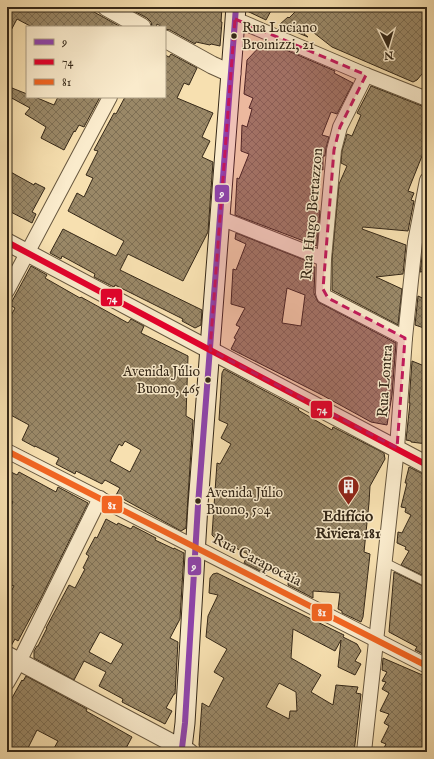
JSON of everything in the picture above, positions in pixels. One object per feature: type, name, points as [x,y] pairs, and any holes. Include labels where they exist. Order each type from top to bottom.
[{"type":"main road","points":[[183,751],[210,350],[236,13]]},
{"type":"street","points":[[106,7],[140,26]]},
{"type":"street","points":[[236,13],[366,75],[425,94]]},
{"type":"street","points":[[166,40],[212,65],[232,74]]},
{"type":"street","name":"Rua Hugo Bertazzon","points":[[366,75],[340,127],[334,150],[324,258],[324,296],[405,338]]},
{"type":"street","points":[[7,291],[109,98]]},
{"type":"street","name":"Rua Lontra","points":[[364,752],[397,448],[405,338],[421,244],[427,180]]},
{"type":"street","points":[[220,218],[324,258]]},
{"type":"street","points":[[7,242],[427,465]]},
{"type":"street","name":"Rua Carapocaia","points":[[7,451],[427,666]]},
{"type":"street","points":[[7,684],[13,658],[100,498]]},
{"type":"street","points":[[13,658],[183,751]]},
{"type":"lane","points":[[385,562],[427,583]]},
{"type":"highlighted area","points":[[235,19],[366,75],[340,127],[334,150],[323,289],[328,298],[405,338],[397,448],[210,350]]},
{"type":"building","points":[[7,7],[85,7],[119,26],[30,26],[17,19],[7,38]]},
{"type":"building","points":[[130,7],[222,7],[220,46],[196,42],[195,44],[166,29],[166,26],[160,26],[157,24],[156,26],[152,26],[151,22],[147,18],[130,9]]},
{"type":"building","points":[[247,7],[273,7],[266,20],[247,11]]},
{"type":"building","points":[[300,7],[422,7],[427,11],[427,68],[417,80],[413,82],[332,47],[309,29],[304,34],[308,37],[279,25]]},
{"type":"building","points":[[265,41],[335,71],[334,73],[353,83],[337,114],[331,112],[322,135],[329,137],[325,156],[323,156],[323,170],[320,169],[310,194],[317,197],[313,208],[320,211],[317,246],[235,215],[237,178],[239,179],[249,154],[241,151],[242,125],[247,127],[252,109],[249,108],[253,98],[244,94],[247,60]]},
{"type":"building","points":[[171,54],[197,68],[189,85],[184,83],[177,98],[213,113],[202,137],[210,141],[202,157],[213,162],[208,232],[183,281],[128,254],[120,270],[202,310],[201,325],[195,328],[182,321],[183,319],[115,285],[114,287],[94,277],[95,274],[62,256],[61,259],[50,253],[63,229],[116,256],[124,241],[68,211],[77,193],[84,197],[93,178],[86,175],[98,151],[94,150],[114,113],[116,114],[124,98],[166,98],[166,56],[169,57]]},
{"type":"building","points":[[371,86],[427,108],[427,152],[424,151],[408,191],[414,193],[411,200],[414,201],[408,231],[363,227],[362,229],[406,245],[403,274],[376,277],[402,289],[398,325],[332,290],[332,260],[339,184],[347,166],[341,163],[342,151],[347,134],[352,136],[361,115],[357,113]]},
{"type":"building","points":[[12,88],[26,94],[26,98],[37,98],[54,105],[58,98],[99,98],[84,127],[79,125],[75,132],[74,131],[64,150],[41,138],[46,127],[25,114],[30,108],[8,96]]},
{"type":"building","points":[[7,170],[34,185],[35,183],[45,188],[32,212],[36,214],[32,223],[7,210]]},
{"type":"building","points":[[236,233],[307,261],[306,266],[315,267],[314,293],[318,302],[396,343],[392,395],[387,425],[371,422],[322,395],[231,349],[236,339],[234,338],[240,327],[236,325],[245,308],[231,304],[233,269],[236,270],[246,244],[235,239]],"holes":[[[287,288],[305,295],[301,326],[282,323]]]},
{"type":"building","points":[[423,250],[427,252],[427,271],[420,272]]},
{"type":"building","points":[[31,266],[47,275],[45,278],[80,298],[81,297],[128,323],[131,319],[144,326],[141,333],[188,356],[186,416],[193,420],[186,528],[181,531],[116,495],[120,488],[105,480],[102,484],[76,471],[75,474],[56,464],[59,458],[22,440],[29,425],[7,413],[7,323],[15,308],[10,305]],"holes":[[[125,441],[141,450],[130,472],[110,461],[119,444],[122,446]]]},
{"type":"building","points":[[418,296],[427,300],[427,329],[415,325]]},
{"type":"building","points":[[412,361],[427,367],[427,444],[406,440]]},
{"type":"building","points":[[224,369],[299,409],[298,410],[332,430],[333,427],[384,453],[385,459],[370,486],[364,552],[370,554],[363,617],[361,622],[342,613],[342,611],[338,609],[340,593],[313,591],[313,598],[288,585],[289,572],[262,572],[244,563],[248,554],[215,538],[212,535],[217,463],[220,464],[231,444],[221,438],[228,424],[219,420],[222,373]]},
{"type":"building","points":[[409,467],[427,476],[427,571],[424,576],[401,565],[409,551],[405,549],[406,547],[397,543],[398,532],[402,533],[411,515],[405,512],[406,508],[401,507]]},
{"type":"building","points":[[7,470],[17,475],[19,472],[56,492],[58,487],[88,503],[18,641],[15,639],[11,646],[7,645],[7,599],[14,586],[7,583],[7,513],[13,502],[7,498]]},
{"type":"building","points":[[106,519],[117,525],[118,523],[131,529],[133,526],[156,538],[155,540],[184,553],[180,619],[170,638],[178,642],[175,694],[166,708],[172,711],[165,724],[122,702],[123,699],[99,686],[106,672],[84,661],[74,680],[34,658],[34,651],[69,585],[75,588],[85,569],[83,568],[89,556],[86,554],[95,537],[97,538]],"holes":[[[100,632],[123,644],[111,664],[89,652]]]},
{"type":"building","points":[[394,572],[427,588],[427,656],[415,650],[417,647],[389,632]]},
{"type":"building","points":[[217,573],[344,635],[343,637],[357,644],[361,651],[355,661],[361,664],[355,675],[338,667],[341,640],[335,651],[293,629],[291,658],[321,675],[311,692],[333,705],[336,685],[358,687],[356,693],[361,694],[354,752],[207,752],[201,749],[199,745],[202,703],[209,707],[224,678],[214,672],[227,649],[206,637],[208,616],[218,595],[209,593],[210,578],[213,574]],"holes":[[[279,683],[296,692],[297,711],[290,711],[289,719],[266,707]]]},
{"type":"building","points":[[383,658],[427,677],[427,752],[382,752],[386,744],[381,742],[389,726],[384,723],[389,714],[380,711],[389,693],[382,689],[386,682],[382,681],[387,672],[382,670]]},
{"type":"building","points":[[26,676],[87,709],[86,711],[132,737],[124,752],[52,752],[58,741],[37,730],[26,752],[7,752],[7,707],[22,680],[23,681]]},
{"type":"transit line","name":"9","points":[[180,752],[182,748],[185,723],[198,505],[236,7]]},
{"type":"transit line","name":"74","points":[[7,242],[427,465]]},
{"type":"transit line","name":"81","points":[[7,451],[427,666]]},
{"type":"place","name":"Rua Luciano Broinizzi, 21","points":[[234,36]]},
{"type":"place","name":"Avenida Júlio Buono, 465","points":[[208,380]]},
{"type":"place","name":"Avenida Júlio Buono, 504","points":[[198,501]]},
{"type":"place","name":"Edifício Riviera 181","points":[[348,506]]}]
